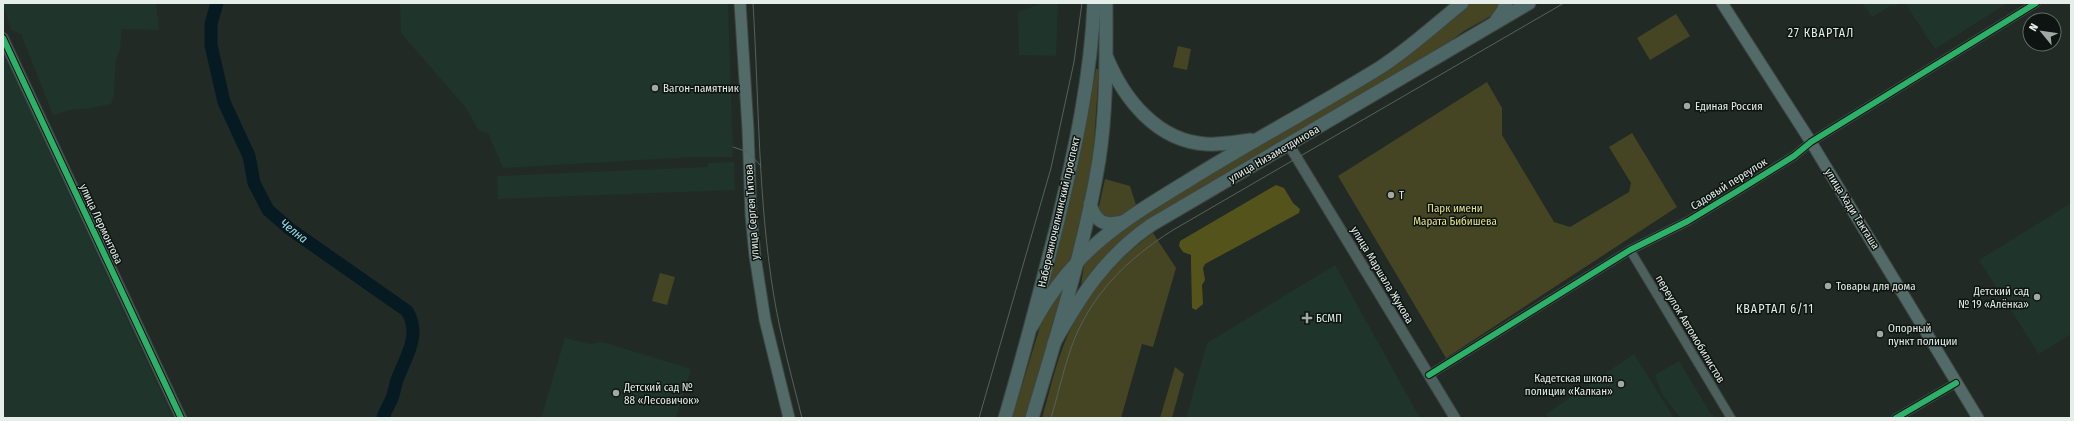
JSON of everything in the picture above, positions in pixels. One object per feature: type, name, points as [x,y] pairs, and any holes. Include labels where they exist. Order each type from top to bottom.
[{"type":"main road","name":"улица Сергея Титова","points":[[740,3],[748,129],[751,216],[755,256],[765,320],[789,418]]},
{"type":"main road","name":"Набережночелнинский проспект","points":[[1005,418],[1032,326],[1078,134],[1091,52],[1094,3]]},
{"type":"main road","points":[[1032,418],[1076,262],[1099,158],[1106,55],[1106,3]]},
{"type":"main road","name":"улица Низаметдинова","points":[[1032,326],[1053,290],[1076,262],[1096,242],[1122,222],[1257,139],[1383,66],[1462,3]]},
{"type":"main road","points":[[1494,24],[1503,11],[1506,3]]},
{"type":"main road","name":"улица Низаметдинова","points":[[1054,343],[1078,300],[1098,273],[1134,238],[1529,3]]},
{"type":"main road","name":"улица Хади Такташа","points":[[1722,3],[1811,142],[1978,418]]},
{"type":"main road","points":[[1106,55],[1117,82],[1140,112],[1161,129],[1183,139],[1204,144],[1222,144],[1257,139]]},
{"type":"main road","points":[[1090,204],[1093,213],[1102,222],[1113,224],[1122,222]]},
{"type":"street","name":"Садовый переулок","points":[[1429,376],[1630,250],[1688,221],[1794,156],[1811,142],[2036,3]]},
{"type":"street","name":"улица Лермонтова","points":[[3,38],[181,418]]},
{"type":"street","name":"улица Маршала Жукова","points":[[1289,145],[1455,418]]},
{"type":"street","name":"переулок Автомобилистов","points":[[1630,250],[1731,418]]},
{"type":"street","points":[[1896,418],[1956,383]]},
{"type":"shaded area","points":[[3,3],[156,3],[159,30],[122,29],[120,49],[116,59],[114,94],[111,104],[86,109],[75,109],[53,115],[21,34],[11,30]]},
{"type":"shaded area","points":[[400,3],[728,3],[733,157],[692,157],[503,168],[488,133],[479,131],[466,108],[401,33]]},
{"type":"shaded area","points":[[1042,3],[1058,3],[1056,56],[1019,55],[1018,12]]},
{"type":"shaded area","points":[[1862,3],[1900,3],[1894,7],[1892,5],[1872,17]]},
{"type":"shaded area","points":[[1905,3],[2005,3],[2006,4],[1935,49]]},
{"type":"shaded area","points":[[3,48],[42,136],[173,418],[3,418]]},
{"type":"shaded area","points":[[734,162],[735,190],[498,199],[497,176],[707,167],[708,163]]},
{"type":"shaded area","points":[[1276,185],[1284,188],[1293,203],[1300,209],[1299,213],[1205,264],[1203,268],[1205,280],[1202,285],[1203,304],[1196,310],[1192,308],[1191,255],[1183,252],[1179,246],[1180,241]]},
{"type":"shaded area","name":"Детский сад № 19 «Алёнка»","points":[[2071,203],[2071,334],[2039,354],[1979,260]]},
{"type":"shaded area","name":"БСМП","points":[[1335,265],[1420,418],[1186,418],[1207,343]]},
{"type":"shaded area","name":"Детский сад № 88 «Лесовичок»","points":[[565,338],[590,344],[603,342],[691,369],[676,418],[541,418]]},
{"type":"shaded area","name":"Кадетская школа полиции «Калкан»","points":[[1634,354],[1674,418],[1549,418],[1546,414]]},
{"type":"shaded area","points":[[1679,361],[1711,414],[1715,418],[1680,418],[1662,394],[1655,375]]},
{"type":"green space","points":[[1469,3],[1499,3],[1496,11],[1491,16],[1464,31],[1433,54],[1144,222],[1113,247],[1081,285],[1085,258],[1126,224],[1388,67]]},
{"type":"green space","points":[[1676,14],[1690,36],[1650,60],[1637,38]]},
{"type":"green space","points":[[1178,46],[1191,49],[1187,70],[1173,67]]},
{"type":"green space","points":[[1096,69],[1099,69],[1092,171],[1073,255],[1043,295],[1076,174]]},
{"type":"green space","name":"Парк имени Марата Бибишева","points":[[1487,82],[1502,108],[1502,135],[1554,222],[1570,227],[1629,192],[1631,183],[1609,147],[1632,133],[1677,207],[1446,358],[1338,176]]},
{"type":"green space","points":[[1105,179],[1130,186],[1136,205],[1116,219],[1107,220],[1098,211]]},
{"type":"green space","points":[[1153,233],[1176,268],[1153,347],[1142,344],[1121,418],[1042,418],[1056,366],[1074,321],[1083,306],[1092,292],[1114,266],[1139,243]]},
{"type":"green space","points":[[660,273],[675,277],[667,305],[652,301]]},
{"type":"green space","points":[[1066,279],[1025,418],[1012,418],[1043,317]]},
{"type":"green space","points":[[1175,367],[1184,374],[1172,418],[1160,418]]},
{"type":"waterway","name":"Челна","points":[[217,3],[211,24],[211,45],[224,102],[249,156],[254,183],[268,210],[290,229],[407,311],[411,320],[413,329],[411,346],[383,418]]},
{"type":"tram line","points":[[753,3],[762,187],[769,261],[780,328],[802,418]]},
{"type":"tram line","points":[[979,418],[1051,168],[1074,62],[1082,3]]},
{"type":"tram line","points":[[1051,418],[1065,365],[1079,329],[1088,311],[1112,280],[1140,253],[1173,230],[1564,3]]},
{"type":"tram line","points":[[733,147],[748,152],[761,166]]},
{"type":"cycle path","points":[[1429,375],[1630,250],[1688,221],[1736,192],[1794,156],[1811,142],[2036,3]]},
{"type":"cycle path","points":[[3,38],[181,418]]},
{"type":"cycle path","points":[[1896,418],[1956,383]]},
{"type":"place","name":"Вагон-памятник","points":[[655,88]]},
{"type":"place","name":"Единая Россия","points":[[1687,106]]},
{"type":"place","name":"Т","points":[[1391,195]]},
{"type":"place","name":"Товары для дома","points":[[1828,286]]},
{"type":"place","name":"Детский сад № 19 «Алёнка»","points":[[2037,297]]},
{"type":"place","name":"БСМП","points":[[1307,318]]},
{"type":"place","name":"Опорный пункт полиции","points":[[1880,334]]},
{"type":"place","name":"Кадетская школа полиции «Калкан»","points":[[1621,384]]},
{"type":"place","name":"Детский сад № 88 «Лесовичок»","points":[[616,393]]},
{"type":"district","name":"27 КВАРТАЛ","points":[[1821,33]]},
{"type":"district","name":"КВАРТАЛ 6/11","points":[[1775,309]]}]
